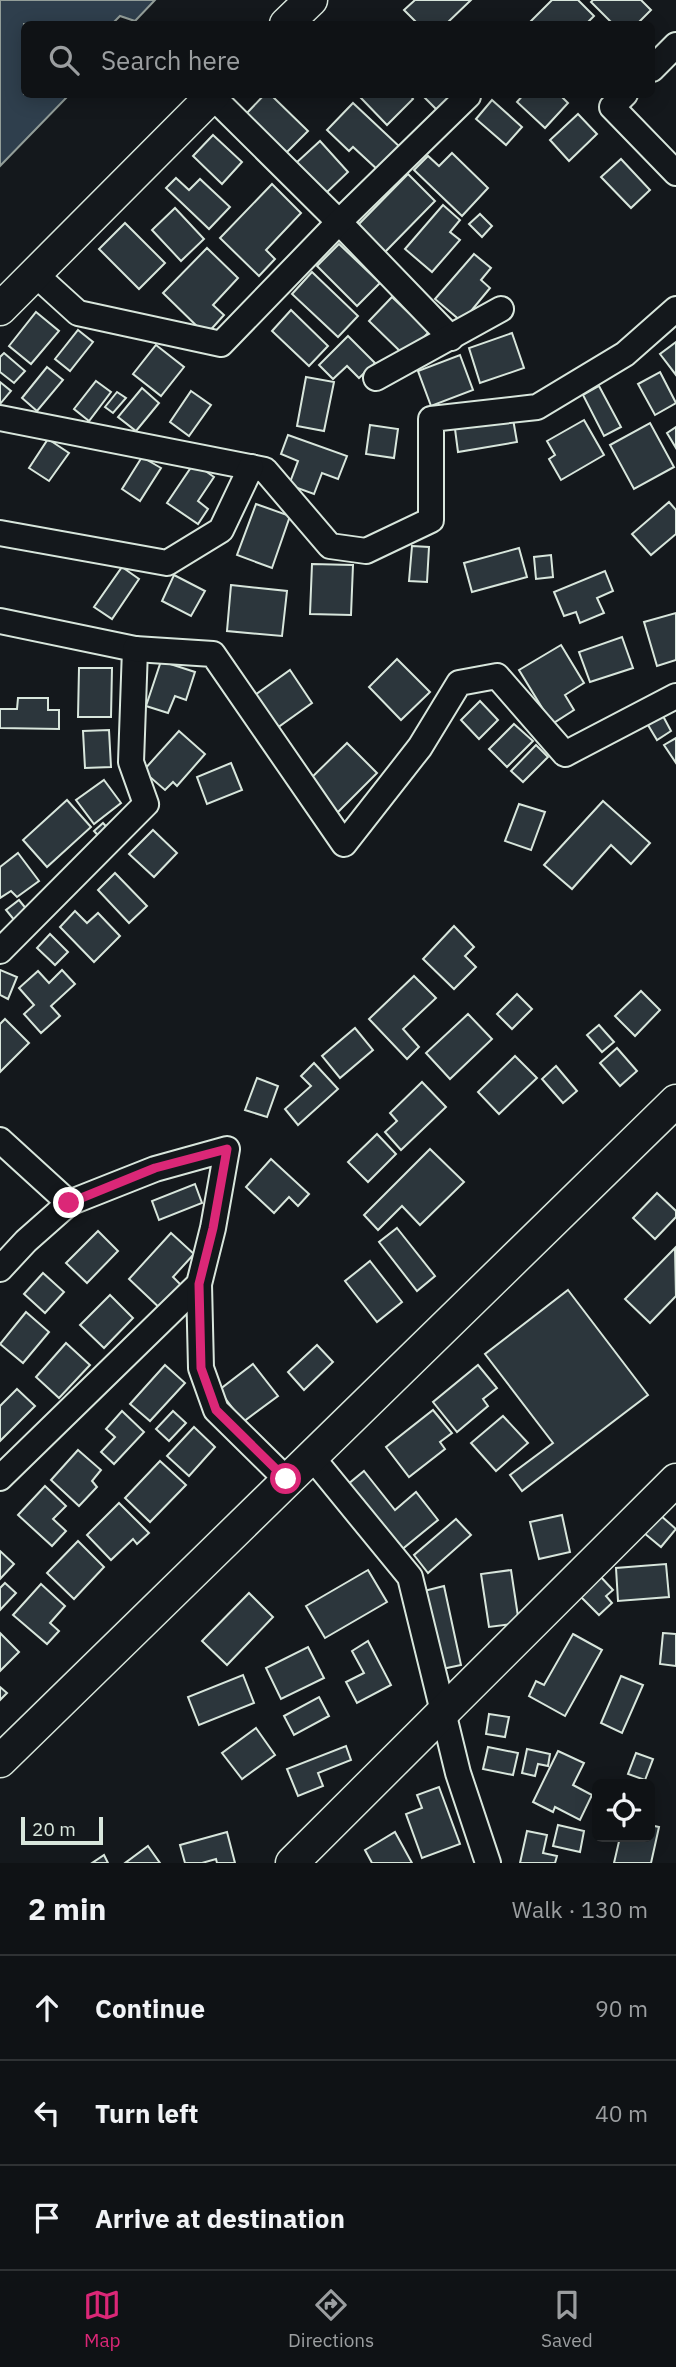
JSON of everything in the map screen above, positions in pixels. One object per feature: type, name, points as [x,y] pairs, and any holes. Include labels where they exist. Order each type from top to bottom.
[{"type":"street","points":[[289,21],[311,0]]},
{"type":"street","points":[[655,66],[676,45]]},
{"type":"street","points":[[0,309],[210,98]]},
{"type":"street","points":[[216,98],[451,338]]},
{"type":"street","points":[[35,274],[78,313],[221,345],[339,222],[466,98]]},
{"type":"street","points":[[621,98],[612,107],[676,173]]},
{"type":"street","points":[[376,378],[501,309]]},
{"type":"street","points":[[0,418],[265,470],[330,546],[366,551],[430,520],[431,419],[537,407],[625,354],[676,309]]},
{"type":"street","points":[[0,533],[167,563],[221,530],[251,467]]},
{"type":"street","points":[[0,621],[135,649],[213,654],[344,844],[420,747],[458,683],[497,676],[565,754],[676,696]]},
{"type":"street","points":[[0,951],[146,804],[131,762],[135,649]]},
{"type":"street","points":[[0,1761],[676,1101]]},
{"type":"street","points":[[0,1140],[69,1203]]},
{"type":"street","points":[[0,1269],[26,1241],[69,1203],[155,1168],[227,1149],[213,1228],[199,1284],[201,1368],[216,1410],[286,1479]]},
{"type":"street","points":[[0,1478],[199,1284]]},
{"type":"street","points":[[311,1456],[410,1577],[458,1773],[488,1863]]},
{"type":"street","points":[[292,1863],[676,1480]]},
{"type":"water","points":[[0,0],[155,0],[135,21],[120,16],[115,21],[21,21],[21,98],[66,98],[0,166]]},
{"type":"building","points":[[415,0],[471,0],[449,21],[415,21],[404,10]]},
{"type":"building","points":[[552,0],[578,0],[594,16],[589,21],[531,21]]},
{"type":"building","points":[[641,0],[651,10],[640,21],[610,21],[591,2]]},
{"type":"building","points":[[261,98],[274,98],[308,131],[286,153],[246,114]]},
{"type":"building","points":[[361,98],[412,98],[387,125]]},
{"type":"building","points":[[425,98],[450,99],[438,111]]},
{"type":"building","points":[[520,98],[563,98],[568,103],[545,128],[517,102]]},
{"type":"building","points":[[492,100],[522,127],[506,145],[476,119]]},
{"type":"building","points":[[353,103],[401,148],[379,171],[353,147],[349,151],[327,130]]},
{"type":"building","points":[[578,114],[597,134],[569,161],[550,140]]},
{"type":"building","points":[[213,135],[242,162],[222,184],[193,156]]},
{"type":"building","points":[[320,141],[348,172],[325,194],[296,163]]},
{"type":"building","points":[[452,153],[488,188],[462,216],[414,170],[428,156],[439,166]]},
{"type":"building","points":[[621,159],[650,190],[631,208],[601,177]]},
{"type":"building","points":[[408,174],[435,201],[385,252],[357,226]]},
{"type":"building","points":[[176,178],[189,190],[200,179],[230,207],[209,229],[166,188]]},
{"type":"building","points":[[272,184],[301,213],[266,250],[275,259],[259,276],[220,238]]},
{"type":"building","points":[[443,205],[460,220],[450,232],[460,240],[432,272],[405,249]]},
{"type":"building","points":[[175,208],[204,239],[181,261],[152,230]]},
{"type":"building","points":[[480,214],[492,226],[482,237],[469,224]]},
{"type":"building","points":[[125,223],[165,263],[139,289],[99,249]]},
{"type":"building","points":[[339,244],[380,283],[357,306],[317,266]]},
{"type":"building","points":[[207,248],[238,278],[213,305],[224,315],[206,335],[163,293]]},
{"type":"building","points":[[474,254],[491,268],[481,280],[490,288],[462,322],[435,299]]},
{"type":"building","points":[[312,272],[358,316],[338,337],[292,294]]},
{"type":"building","points":[[392,297],[429,332],[405,356],[369,321]]},
{"type":"building","points":[[291,310],[328,346],[309,366],[272,331]]},
{"type":"building","points":[[36,312],[59,331],[31,364],[9,346]]},
{"type":"building","points":[[78,330],[93,342],[70,371],[55,359]]},
{"type":"building","points":[[512,333],[524,368],[480,383],[469,348]]},
{"type":"building","points":[[348,336],[375,363],[359,378],[347,366],[333,379],[319,365]]},
{"type":"building","points":[[676,342],[676,375],[660,354]]},
{"type":"building","points":[[156,345],[184,367],[161,396],[133,374]]},
{"type":"building","points":[[4,353],[25,371],[14,383],[0,372],[0,357]]},
{"type":"building","points":[[460,355],[473,390],[431,406],[418,371]]},
{"type":"building","points":[[47,367],[63,380],[37,411],[22,398]]},
{"type":"building","points":[[660,372],[676,403],[655,415],[638,384]]},
{"type":"building","points":[[306,377],[334,382],[324,431],[297,426]]},
{"type":"building","points":[[96,381],[111,392],[89,421],[74,409]]},
{"type":"building","points":[[0,382],[11,391],[0,404]]},
{"type":"building","points":[[599,386],[621,427],[604,436],[583,395]]},
{"type":"building","points":[[142,388],[159,403],[136,431],[118,417]]},
{"type":"building","points":[[191,391],[211,405],[189,436],[170,422]]},
{"type":"building","points":[[117,392],[126,398],[113,413],[105,407]]},
{"type":"building","points":[[513,419],[517,442],[458,452],[455,429]]},
{"type":"building","points":[[584,420],[604,455],[561,480],[549,459],[555,455],[547,441]]},
{"type":"building","points":[[650,423],[674,467],[634,489],[610,445]]},
{"type":"building","points":[[370,425],[398,429],[394,458],[366,454]]},
{"type":"building","points":[[676,427],[676,448],[667,433]]},
{"type":"building","points":[[288,435],[347,456],[338,479],[322,473],[314,494],[289,485],[298,461],[281,454]]},
{"type":"building","points":[[48,439],[69,453],[49,481],[29,468]]},
{"type":"building","points":[[142,457],[161,468],[140,501],[122,489]]},
{"type":"building","points":[[194,463],[214,477],[198,501],[208,509],[198,524],[167,503]]},
{"type":"building","points":[[669,502],[676,510],[676,534],[651,555],[632,534]]},
{"type":"building","points":[[256,504],[290,516],[272,568],[237,555]]},
{"type":"building","points":[[412,546],[429,547],[427,582],[409,581]]},
{"type":"building","points":[[519,548],[527,577],[472,592],[464,563]]},
{"type":"building","points":[[551,555],[553,577],[536,579],[534,557]]},
{"type":"building","points":[[312,564],[353,565],[351,615],[310,614]]},
{"type":"building","points":[[122,567],[139,579],[112,619],[94,607]]},
{"type":"building","points":[[605,571],[613,591],[597,598],[604,613],[580,623],[576,612],[564,616],[554,592]]},
{"type":"building","points":[[174,575],[205,591],[191,616],[162,601]]},
{"type":"building","points":[[231,585],[287,591],[282,636],[227,631]]},
{"type":"building","points":[[676,613],[676,660],[657,666],[644,622]]},
{"type":"building","points":[[622,637],[633,668],[590,682],[579,652]]},
{"type":"building","points":[[561,645],[584,683],[565,695],[574,710],[552,724],[519,670]]},
{"type":"building","points":[[397,659],[430,692],[401,720],[369,687]]},
{"type":"building","points":[[161,661],[195,672],[186,700],[175,696],[168,713],[146,706]]},
{"type":"building","points":[[79,668],[112,668],[111,717],[78,717]]},
{"type":"building","points":[[290,670],[312,703],[277,728],[255,695]]},
{"type":"building","points":[[18,698],[48,698],[48,710],[59,710],[59,729],[0,728],[0,709],[17,709]]},
{"type":"building","points":[[480,701],[498,720],[479,739],[461,720]]},
{"type":"building","points":[[663,716],[671,731],[657,740],[648,725]]},
{"type":"building","points":[[514,724],[533,741],[507,767],[489,749]]},
{"type":"building","points":[[109,730],[111,767],[85,768],[83,731]]},
{"type":"building","points":[[179,731],[205,754],[177,786],[173,782],[165,790],[143,771]]},
{"type":"building","points":[[676,738],[676,763],[664,745]]},
{"type":"building","points":[[347,743],[377,773],[337,813],[307,782]]},
{"type":"building","points":[[536,745],[548,757],[523,782],[511,771]]},
{"type":"building","points":[[231,763],[242,790],[207,804],[197,777]]},
{"type":"building","points":[[104,780],[121,803],[94,824],[76,800]]},
{"type":"building","points":[[67,800],[91,827],[47,867],[23,840]]},
{"type":"building","points":[[603,801],[650,843],[631,864],[611,845],[572,889],[544,865]]},
{"type":"building","points":[[519,804],[545,812],[531,850],[505,841]]},
{"type":"building","points":[[103,823],[113,834],[104,842],[94,831]]},
{"type":"building","points":[[153,830],[177,853],[154,877],[129,854]]},
{"type":"building","points":[[18,853],[39,881],[17,897],[11,891],[0,898],[0,867]]},
{"type":"building","points":[[115,873],[147,906],[129,923],[98,890]]},
{"type":"building","points":[[19,900],[28,911],[15,921],[6,910]]},
{"type":"building","points":[[75,911],[87,923],[98,913],[120,936],[94,962],[60,927]]},
{"type":"building","points":[[454,926],[474,947],[465,956],[476,967],[454,989],[423,959]]},
{"type":"building","points":[[50,934],[68,952],[55,965],[37,948]]},
{"type":"building","points":[[0,970],[17,977],[8,999],[0,995]]},
{"type":"building","points":[[62,970],[75,984],[51,1006],[60,1016],[41,1033],[24,1014],[34,1005],[19,988],[38,971],[49,983]]},
{"type":"building","points":[[414,976],[436,998],[403,1029],[419,1047],[407,1059],[369,1019]]},
{"type":"building","points":[[641,991],[660,1010],[635,1036],[615,1016]]},
{"type":"building","points":[[517,994],[532,1009],[512,1029],[497,1014]]},
{"type":"building","points":[[468,1014],[492,1039],[450,1079],[426,1053]]},
{"type":"building","points":[[5,1019],[29,1043],[0,1072],[0,1024]]},
{"type":"building","points":[[599,1025],[614,1042],[602,1052],[587,1035]]},
{"type":"building","points":[[355,1028],[373,1050],[340,1078],[322,1056]]},
{"type":"building","points":[[617,1048],[637,1071],[620,1086],[600,1063]]},
{"type":"building","points":[[515,1056],[537,1078],[499,1114],[478,1092]]},
{"type":"building","points":[[314,1063],[338,1089],[298,1125],[285,1109],[311,1086],[301,1076]]},
{"type":"building","points":[[556,1066],[577,1091],[563,1103],[542,1079]]},
{"type":"building","points":[[257,1078],[278,1086],[267,1117],[245,1110]]},
{"type":"building","points":[[422,1082],[446,1107],[401,1150],[385,1132],[397,1121],[390,1113]]},
{"type":"building","points":[[377,1134],[396,1154],[368,1182],[348,1162]]},
{"type":"building","points":[[430,1149],[464,1182],[420,1225],[402,1206],[378,1230],[364,1215]]},
{"type":"building","points":[[271,1159],[309,1194],[298,1206],[289,1197],[274,1213],[246,1187]]},
{"type":"building","points":[[195,1184],[202,1203],[159,1220],[152,1201]]},
{"type":"building","points":[[657,1193],[676,1211],[676,1217],[655,1239],[633,1218]]},
{"type":"building","points":[[397,1228],[435,1276],[417,1291],[379,1242]]},
{"type":"building","points":[[98,1231],[118,1251],[87,1283],[66,1263]]},
{"type":"building","points":[[171,1233],[194,1254],[173,1277],[186,1290],[165,1313],[129,1279]]},
{"type":"building","points":[[675,1248],[676,1296],[650,1323],[625,1299]]},
{"type":"building","points":[[370,1261],[402,1302],[377,1322],[345,1281]]},
{"type":"building","points":[[43,1273],[64,1292],[45,1313],[24,1294]]},
{"type":"building","points":[[568,1290],[648,1395],[522,1491],[510,1475],[553,1443],[485,1354]]},
{"type":"building","points":[[110,1295],[133,1318],[104,1348],[80,1325]]},
{"type":"building","points":[[26,1312],[49,1332],[23,1363],[0,1344]]},
{"type":"building","points":[[66,1343],[90,1365],[59,1398],[36,1377]]},
{"type":"building","points":[[317,1345],[333,1362],[304,1390],[288,1372]]},
{"type":"building","points":[[253,1364],[278,1396],[243,1422],[219,1390]]},
{"type":"building","points":[[165,1365],[185,1383],[150,1421],[130,1404]]},
{"type":"building","points":[[478,1365],[497,1388],[483,1399],[488,1406],[457,1432],[433,1402]]},
{"type":"building","points":[[17,1389],[35,1406],[0,1441],[0,1406]]},
{"type":"building","points":[[433,1410],[452,1433],[440,1442],[445,1449],[409,1477],[386,1447]]},
{"type":"building","points":[[122,1411],[144,1432],[114,1464],[101,1452],[115,1437],[106,1429]]},
{"type":"building","points":[[173,1411],[186,1423],[169,1441],[156,1429]]},
{"type":"building","points":[[503,1416],[528,1443],[496,1471],[471,1443]]},
{"type":"building","points":[[194,1427],[215,1447],[189,1476],[167,1456]]},
{"type":"building","points":[[78,1450],[101,1470],[92,1481],[97,1487],[79,1506],[51,1480]]},
{"type":"building","points":[[160,1461],[186,1485],[150,1522],[125,1498]]},
{"type":"building","points":[[364,1471],[395,1510],[416,1492],[438,1520],[400,1551],[347,1485]]},
{"type":"building","points":[[45,1486],[66,1506],[53,1519],[66,1531],[52,1546],[18,1515]]},
{"type":"building","points":[[119,1503],[149,1533],[137,1544],[133,1539],[111,1560],[87,1535]]},
{"type":"building","points":[[562,1515],[570,1552],[539,1559],[530,1522]]},
{"type":"building","points":[[660,1515],[676,1529],[661,1547],[644,1533]]},
{"type":"building","points":[[456,1519],[471,1535],[428,1573],[414,1555]]},
{"type":"building","points":[[78,1541],[104,1567],[74,1599],[47,1573]]},
{"type":"building","points":[[0,1551],[14,1564],[0,1579]]},
{"type":"building","points":[[666,1564],[669,1597],[618,1601],[616,1568]]},
{"type":"building","points":[[368,1570],[387,1602],[325,1638],[306,1606]]},
{"type":"building","points":[[511,1570],[519,1623],[489,1627],[481,1574]]},
{"type":"building","points":[[599,1575],[613,1590],[606,1596],[612,1603],[599,1615],[579,1595]]},
{"type":"building","points":[[5,1583],[16,1593],[0,1610],[0,1588]]},
{"type":"building","points":[[41,1584],[65,1606],[50,1623],[59,1631],[47,1644],[13,1615]]},
{"type":"building","points":[[444,1586],[461,1665],[442,1669],[424,1591]]},
{"type":"building","points":[[249,1593],[273,1617],[227,1665],[202,1641]]},
{"type":"building","points":[[0,1633],[19,1652],[0,1671]]},
{"type":"building","points":[[663,1633],[676,1634],[676,1666],[660,1664]]},
{"type":"building","points":[[573,1634],[602,1650],[565,1716],[529,1696],[536,1681],[544,1685]]},
{"type":"building","points":[[368,1641],[391,1685],[357,1703],[346,1682],[364,1673],[352,1651]]},
{"type":"building","points":[[308,1647],[324,1678],[281,1699],[266,1668]]},
{"type":"building","points":[[243,1675],[254,1703],[199,1725],[188,1697]]},
{"type":"building","points":[[621,1676],[643,1685],[622,1733],[601,1723]]},
{"type":"building","points":[[0,1687],[7,1693],[0,1700]]},
{"type":"building","points":[[319,1697],[329,1716],[294,1735],[284,1716]]},
{"type":"building","points":[[489,1714],[509,1717],[505,1737],[486,1734]]},
{"type":"building","points":[[256,1728],[275,1755],[242,1779],[222,1753]]},
{"type":"building","points":[[346,1746],[351,1760],[318,1773],[323,1786],[298,1796],[287,1769]]},
{"type":"building","points":[[488,1747],[518,1753],[513,1775],[483,1769]]},
{"type":"building","points":[[527,1749],[550,1754],[548,1766],[538,1764],[535,1776],[522,1773]]},
{"type":"building","points":[[558,1751],[584,1763],[573,1785],[592,1795],[580,1820],[555,1807],[553,1812],[533,1802]]},
{"type":"building","points":[[636,1753],[653,1759],[645,1779],[628,1774]]},
{"type":"building","points":[[439,1787],[460,1844],[422,1858],[406,1814],[422,1808],[417,1795]]},
{"type":"building","points":[[558,1825],[584,1831],[580,1852],[553,1846]]},
{"type":"building","points":[[655,1826],[659,1827],[651,1863],[614,1863],[619,1842],[655,1842]]},
{"type":"building","points":[[527,1831],[547,1835],[543,1853],[557,1856],[555,1863],[520,1863]]},
{"type":"building","points":[[227,1832],[235,1863],[217,1863],[216,1859],[202,1863],[185,1863],[180,1845]]},
{"type":"building","points":[[395,1832],[412,1863],[372,1863],[365,1850]]},
{"type":"building","points":[[148,1846],[160,1863],[125,1863]]},
{"type":"building","points":[[104,1855],[108,1863],[92,1863]]},
{"type":"route","points":[[69,1203],[155,1168],[227,1149],[213,1228],[199,1284],[201,1368],[216,1410],[286,1479]]}]
